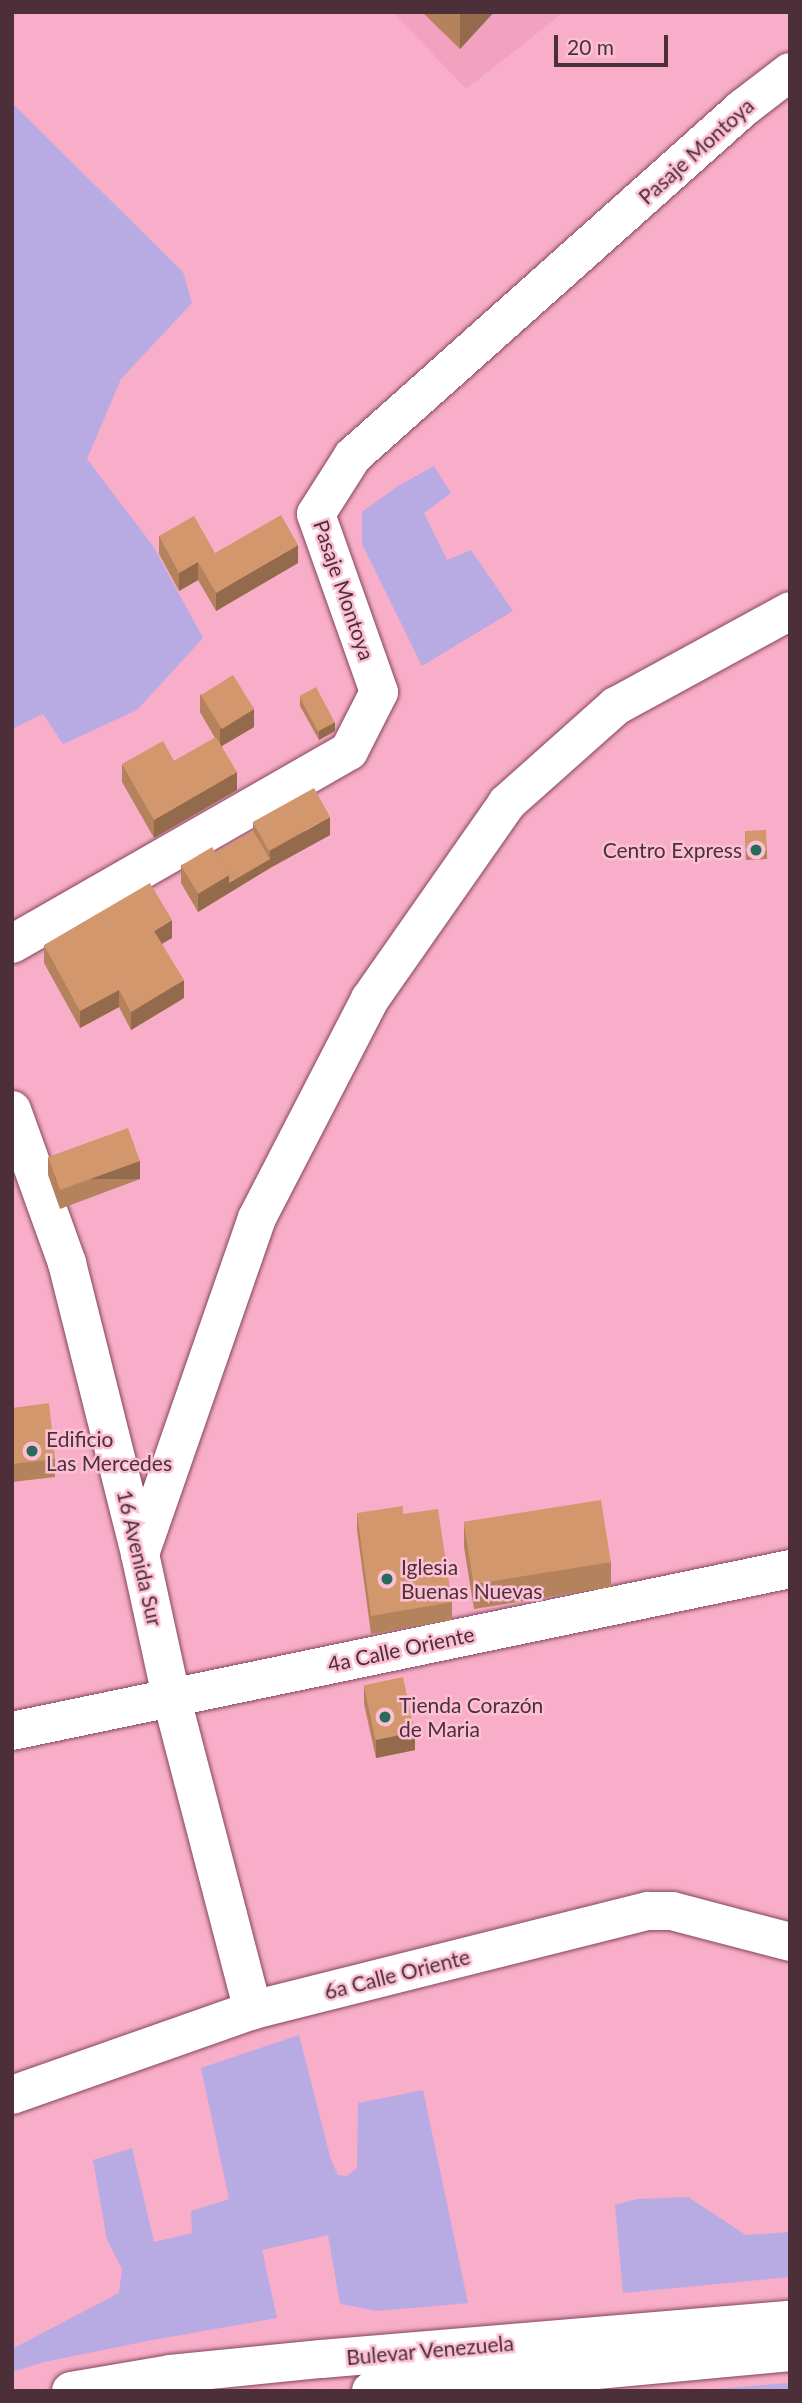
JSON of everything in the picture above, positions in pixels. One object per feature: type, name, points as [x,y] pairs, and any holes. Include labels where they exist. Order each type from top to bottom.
[{"type":"main road","name":"Pasaje Montoya","points":[[12,944],[349,751],[379,692],[316,514],[353,456],[743,108],[790,72]]},
{"type":"main road","points":[[140,1554],[257,1218],[370,999],[506,803],[616,706],[790,611]]},
{"type":"main road","name":"16 Avenida Sur","points":[[12,1110],[67,1263],[140,1554],[171,1696],[253,2010]]},
{"type":"main road","name":"4a Calle Oriente","points":[[12,1731],[790,1569]]},
{"type":"main road","name":"6a Calle Oriente","points":[[12,2095],[253,2010],[648,1911],[672,1912],[790,1942]]},
{"type":"main road","name":"Bulevar Venezuela","points":[[71,2391],[170,2374],[321,2359],[790,2320]]},
{"type":"main road","name":"Bulevar Venezuela","points":[[371,2391],[790,2353]]},
{"type":"shaded area","points":[[393,12],[564,12],[466,89]]},
{"type":"shaded area","points":[[12,103],[183,272],[192,303],[121,379],[87,459],[153,546],[203,638],[137,710],[63,744],[43,714],[12,729]]},
{"type":"shaded area","points":[[434,466],[451,493],[424,513],[447,560],[471,550],[513,611],[422,666],[362,544],[362,512],[398,486]]},
{"type":"shaded area","points":[[299,2035],[331,2160],[338,2175],[347,2176],[357,2168],[358,2103],[423,2090],[468,2303],[378,2311],[340,2304],[328,2235],[262,2250],[277,2318],[147,2341],[44,2362],[12,2372],[12,2349],[119,2293],[122,2269],[107,2240],[93,2160],[132,2148],[154,2242],[192,2233],[191,2211],[229,2199],[201,2068]]},
{"type":"shaded area","points":[[688,2197],[746,2235],[790,2232],[790,2277],[623,2293],[615,2205],[637,2199]]},
{"type":"shaded area","points":[[790,2383],[790,2391],[692,2391]]},
{"type":"building","points":[[281,515],[298,545],[216,593],[198,562],[179,573],[159,536],[194,516],[215,553]]},
{"type":"building","points":[[233,675],[254,709],[222,729],[201,695]]},
{"type":"building","points":[[316,687],[335,722],[318,731],[299,696]]},
{"type":"building","points":[[216,737],[237,772],[154,820],[122,764],[163,741],[174,761]]},
{"type":"building","points":[[314,788],[330,817],[269,851],[253,822]]},
{"type":"building","points":[[766,830],[767,850],[746,851],[745,831]]},
{"type":"building","points":[[253,831],[270,859],[229,883],[229,875],[215,853]]},
{"type":"building","points":[[212,847],[229,875],[198,894],[181,866]]},
{"type":"building","points":[[150,883],[172,920],[154,931],[184,980],[131,1012],[119,990],[80,1011],[44,945]]},
{"type":"building","points":[[128,1128],[140,1161],[60,1190],[48,1157]]},
{"type":"building","name":"Edificio Las Mercedes","points":[[49,1403],[55,1459],[12,1464],[12,1408]]},
{"type":"building","points":[[601,1500],[611,1562],[474,1584],[464,1522]]},
{"type":"building","points":[[403,1506],[403,1514],[438,1509],[452,1602],[371,1616],[357,1513]]},
{"type":"building","points":[[403,1677],[415,1732],[376,1740],[364,1685]]},
{"type":"place","name":"Centro Express","points":[[756,850]]},
{"type":"place","name":"Edificio Las Mercedes","points":[[32,1451]]},
{"type":"place","name":"Iglesia Buenas Nuevas","points":[[387,1579]]},
{"type":"place","name":"Tienda Corazón de Maria","points":[[385,1717]]}]
